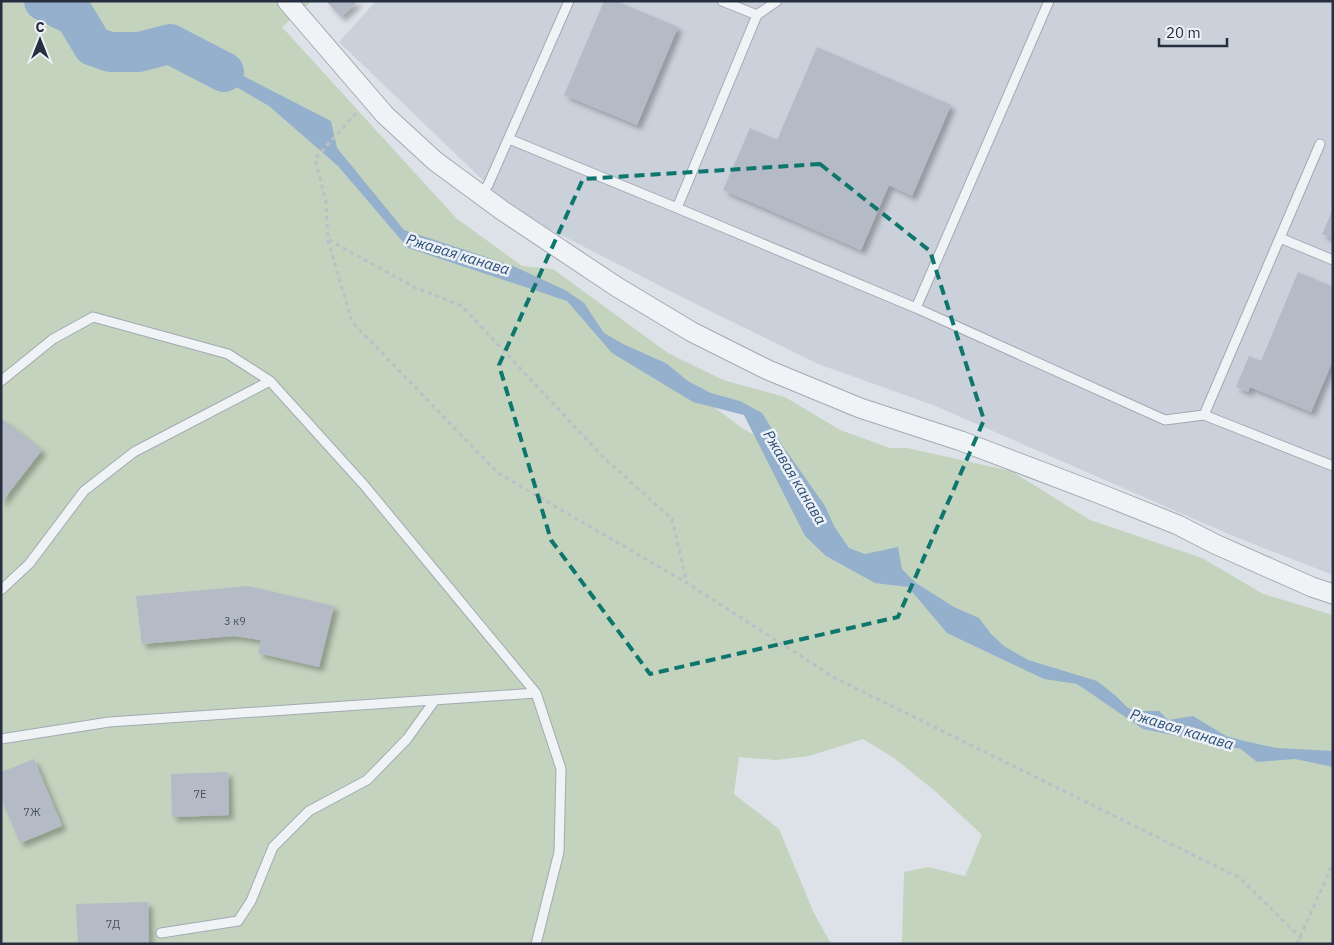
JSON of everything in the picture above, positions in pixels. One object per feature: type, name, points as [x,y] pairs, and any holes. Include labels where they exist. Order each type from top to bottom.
[{"type":"street","points":[[287,1],[385,115],[435,161],[503,211],[617,287],[692,332],[768,370],[860,408],[961,441],[1103,495],[1178,525],[1215,544],[1312,587],[1333,594]]},
{"type":"lane","points":[[480,194],[488,186],[569,1]]},
{"type":"lane","points":[[722,1],[757,15]]},
{"type":"lane","points":[[677,208],[757,15],[776,1]]},
{"type":"lane","points":[[916,308],[1049,1]]},
{"type":"lane","points":[[509,140],[916,308],[1165,420],[1204,415],[1333,466]]},
{"type":"lane","points":[[1204,415],[1320,144]]},
{"type":"lane","points":[[1280,238],[1333,260]]},
{"type":"lane","points":[[1,381],[53,339],[93,317],[228,354],[270,381],[364,485],[536,693],[561,769],[559,852],[536,944]]},
{"type":"lane","points":[[1,590],[29,564],[84,491],[134,452],[270,381]]},
{"type":"lane","points":[[1,739],[109,722],[536,693]]},
{"type":"lane","points":[[161,933],[238,921],[251,901],[273,847],[309,811],[367,780],[407,738],[435,700]]},
{"type":"path","points":[[370,97],[315,159],[326,201],[328,240],[352,322],[498,473],[687,583],[835,678],[1240,878],[1300,938],[1303,944]]},
{"type":"path","points":[[328,240],[414,287],[462,306],[604,458],[672,518],[687,583]]},
{"type":"path","points":[[1297,944],[1333,863]]},
{"type":"highlighted area","points":[[820,164],[930,251],[984,420],[898,617],[650,674],[551,540],[499,365],[583,179]]},
{"type":"shaded area","points":[[376,1],[1333,1],[1333,575],[1233,536],[933,405],[818,364],[516,212],[339,42]]},
{"type":"green space","points":[[1,1],[312,1],[282,27],[456,218],[522,266],[553,269],[668,353],[723,380],[785,397],[840,430],[890,448],[907,448],[1011,471],[1090,520],[1202,558],[1263,594],[1333,615],[1333,944],[895,944],[902,942],[904,872],[928,867],[965,876],[982,835],[935,791],[894,758],[863,739],[809,756],[776,760],[739,757],[734,794],[779,829],[813,911],[831,944],[1,944]],"holes":[[[639,351],[666,363],[688,381],[711,393],[740,401],[782,445],[788,454],[742,428]]]},
{"type":"water","points":[[35,1],[56,1],[72,10],[102,42],[187,47],[331,121],[337,148],[404,230],[511,265],[565,290],[584,303],[604,333],[623,344],[666,363],[688,381],[711,393],[740,401],[762,413],[825,506],[834,526],[849,548],[865,554],[898,547],[902,569],[916,583],[954,607],[979,618],[991,634],[1004,646],[1028,660],[1097,681],[1128,708],[1142,711],[1159,711],[1168,720],[1193,716],[1226,736],[1277,748],[1333,751],[1333,767],[1295,759],[1257,762],[1241,749],[1143,729],[1077,684],[1044,679],[947,633],[908,587],[875,583],[826,556],[805,536],[744,415],[693,402],[612,353],[567,301],[408,248],[338,166],[269,106],[173,50],[101,55],[76,24]]},
{"type":"building","points":[[326,1],[358,1],[341,17]]},
{"type":"building","points":[[604,1],[616,1],[678,27],[637,125],[564,95]]},
{"type":"building","points":[[817,47],[951,105],[912,196],[889,185],[861,250],[723,190],[750,128],[777,140]]},
{"type":"building","points":[[1333,209],[1333,239],[1322,234]]},
{"type":"building","points":[[1298,272],[1333,287],[1333,360],[1311,412],[1250,387],[1248,392],[1236,387],[1249,356],[1261,361]]},
{"type":"building","points":[[1,418],[42,450],[1,503]]},
{"type":"building","points":[[248,586],[334,606],[319,667],[258,653],[261,640],[234,636],[142,644],[136,596]]},
{"type":"building","points":[[34,759],[62,826],[20,843],[1,798],[1,772]]},
{"type":"building","points":[[228,772],[229,815],[172,817],[171,774]]},
{"type":"building","points":[[148,902],[149,944],[78,944],[76,904]]},
{"type":"waterway","name":"Ржавая канава","points":[[44,1],[75,16],[93,46],[110,52],[139,52],[170,44],[224,72]]}]
